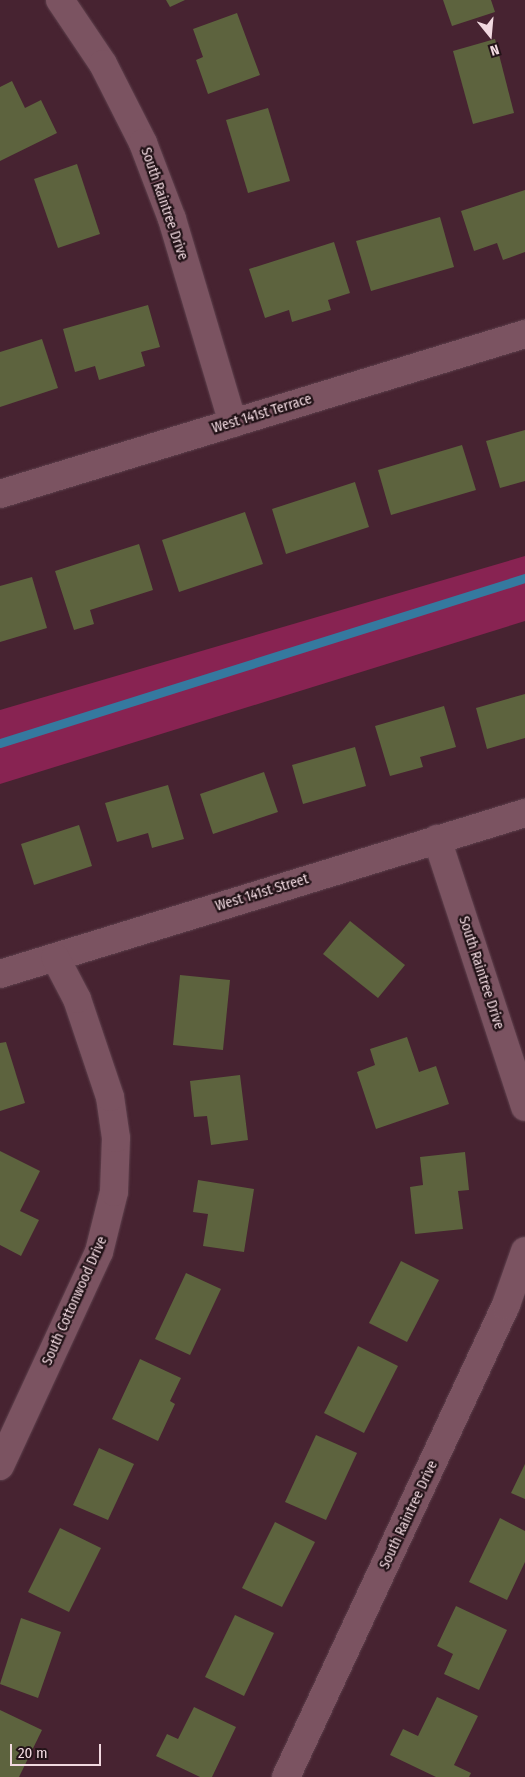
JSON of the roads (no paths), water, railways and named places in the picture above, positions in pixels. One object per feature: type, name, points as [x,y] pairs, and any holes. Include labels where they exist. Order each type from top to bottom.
[{"type":"street","name":"South Raintree Drive","points":[[60,0],[103,64],[143,143],[172,219],[233,422]]},
{"type":"street","name":"West 141st Terrace","points":[[0,494],[525,334]]},
{"type":"street","name":"West 141st Street","points":[[0,974],[525,813]]},
{"type":"street","name":"South Raintree Drive","points":[[437,840],[525,1107]]},
{"type":"street","name":"South Cottonwood Drive","points":[[0,1466],[99,1252],[114,1192],[116,1138],[110,1096],[77,999],[55,957]]},
{"type":"street","name":"South Raintree Drive","points":[[286,1777],[506,1305],[525,1251]]},
{"type":"waterway","points":[[0,743],[525,578]]}]
